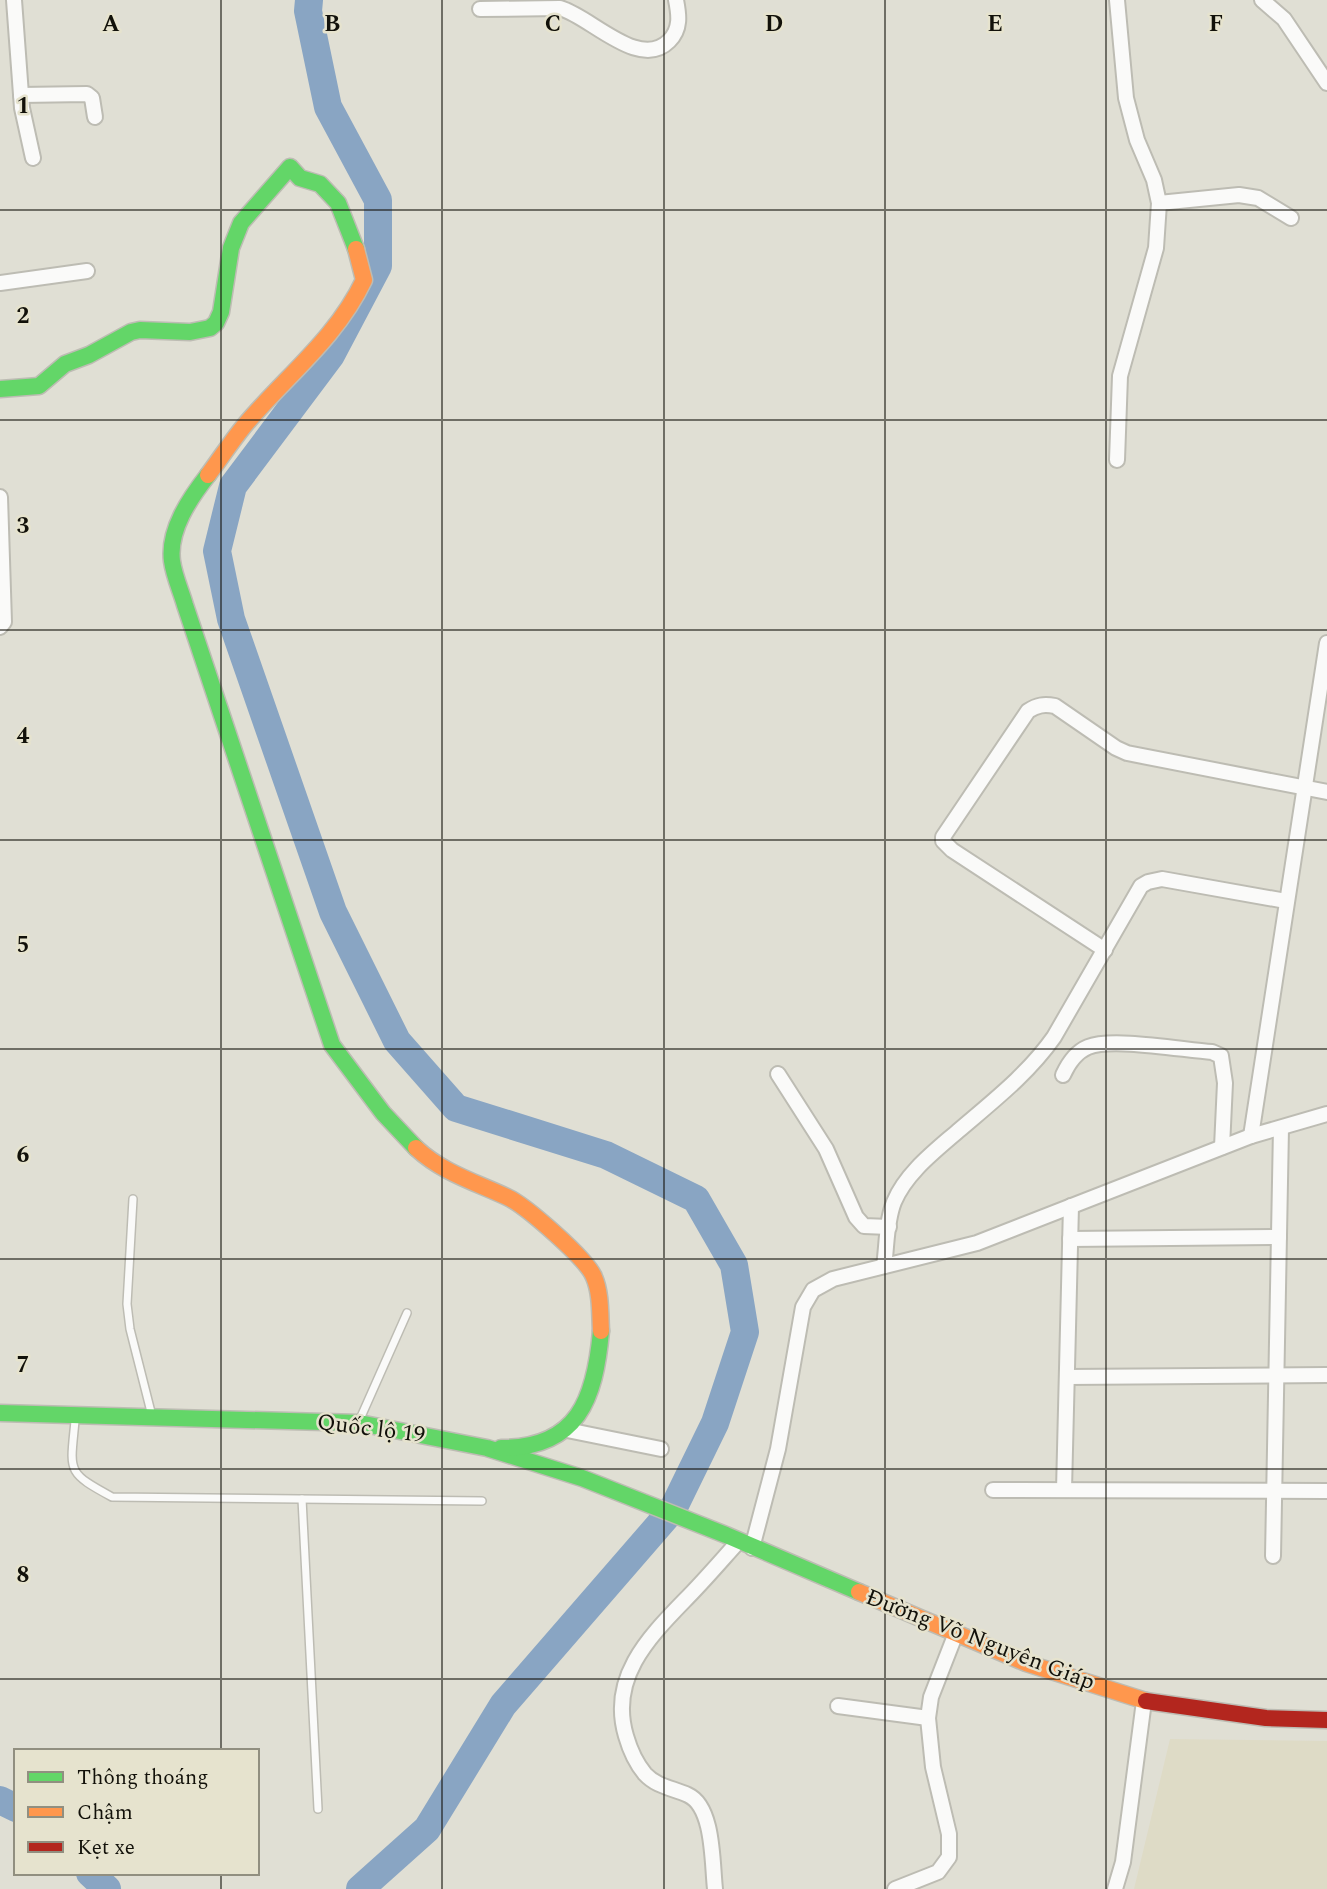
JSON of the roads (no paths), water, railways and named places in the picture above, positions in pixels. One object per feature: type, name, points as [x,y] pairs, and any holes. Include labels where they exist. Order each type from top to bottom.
[{"type":"main road","points":[[0,389],[39,386],[65,364],[89,355],[131,332],[190,332],[209,328],[216,323],[221,312],[232,248],[241,223],[290,167],[300,178],[320,184],[338,202],[358,255],[364,280],[354,301],[324,342],[244,426],[192,495],[175,531],[172,560],[184,605],[332,1045],[383,1113],[419,1151],[459,1178],[510,1198],[574,1250],[593,1275],[600,1301],[598,1356],[586,1399],[577,1417],[567,1430],[551,1440],[520,1448],[487,1448]]},
{"type":"main road","name":"Quốc lộ 19","points":[[0,1413],[359,1423],[487,1448],[582,1478],[739,1542]]},
{"type":"main road","name":"Đường Võ Nguyên Giáp","points":[[739,1542],[1026,1662],[1144,1701],[1239,1715],[1327,1720]]},
{"type":"street","points":[[14,0],[21,95],[33,158]]},
{"type":"street","points":[[480,9],[560,8],[573,11],[623,44],[649,49],[665,44],[674,35],[678,23],[676,0]]},
{"type":"street","points":[[1117,0],[1126,98],[1137,141],[1154,180],[1159,203],[1156,248],[1120,376],[1117,460]]},
{"type":"street","points":[[1262,0],[1291,29],[1327,83]]},
{"type":"street","points":[[21,95],[87,94],[92,98],[95,117]]},
{"type":"street","points":[[1159,203],[1252,196],[1291,218]]},
{"type":"street","points":[[0,284],[87,271]]},
{"type":"street","points":[[0,497],[4,622],[0,628]]},
{"type":"street","points":[[1251,1136],[1327,643]]},
{"type":"street","points":[[1105,950],[952,850],[943,841],[943,837],[1028,711],[1041,705],[1055,706],[1115,748],[1127,753],[1327,792]]},
{"type":"street","points":[[884,1266],[893,1205],[904,1183],[941,1146],[1039,1059],[1141,886],[1155,879],[1172,880],[1286,901]]},
{"type":"street","points":[[1063,1075],[1068,1064],[1078,1054],[1087,1047],[1100,1044],[1212,1052],[1221,1056],[1225,1083],[1222,1147]]},
{"type":"street","points":[[778,1073],[826,1149],[856,1217],[864,1226],[888,1227]]},
{"type":"street","points":[[715,1889],[708,1822],[701,1807],[689,1795],[656,1783],[638,1765],[624,1728],[622,1695],[637,1657],[659,1625],[739,1542],[778,1449],[807,1297],[813,1290],[833,1279],[955,1250],[1251,1136],[1327,1114]]},
{"type":"street","points":[[1273,1556],[1281,1128]]},
{"type":"street","points":[[1065,1490],[1071,1206]]},
{"type":"street","points":[[1070,1238],[1279,1237]]},
{"type":"street","points":[[1067,1377],[1327,1375]]},
{"type":"street","points":[[567,1430],[662,1450]]},
{"type":"street","points":[[993,1490],[1327,1491]]},
{"type":"street","points":[[895,1889],[938,1872],[949,1857],[949,1834],[933,1767],[928,1718],[930,1697],[956,1633]]},
{"type":"street","points":[[1115,1889],[1123,1862],[1144,1701]]},
{"type":"street","points":[[838,1706],[928,1718]]},
{"type":"lane","points":[[133,1199],[127,1304],[130,1329],[152,1417]]},
{"type":"lane","points":[[359,1423],[407,1313]]},
{"type":"lane","points":[[75,1417],[71,1463],[75,1473],[85,1482],[112,1497],[482,1502]]},
{"type":"lane","points":[[302,1499],[318,1809]]},
{"type":"waterway","points":[[309,0],[308,11],[328,107],[378,200],[378,266],[331,355],[233,486],[217,551],[231,619],[333,912],[397,1041],[456,1108],[606,1155],[696,1199],[734,1265],[745,1332],[715,1423],[673,1509],[503,1705],[427,1829],[360,1889]]},
{"type":"waterway","points":[[0,1800],[14,1807]]},
{"type":"waterway","points":[[92,1875],[107,1889]]}]
